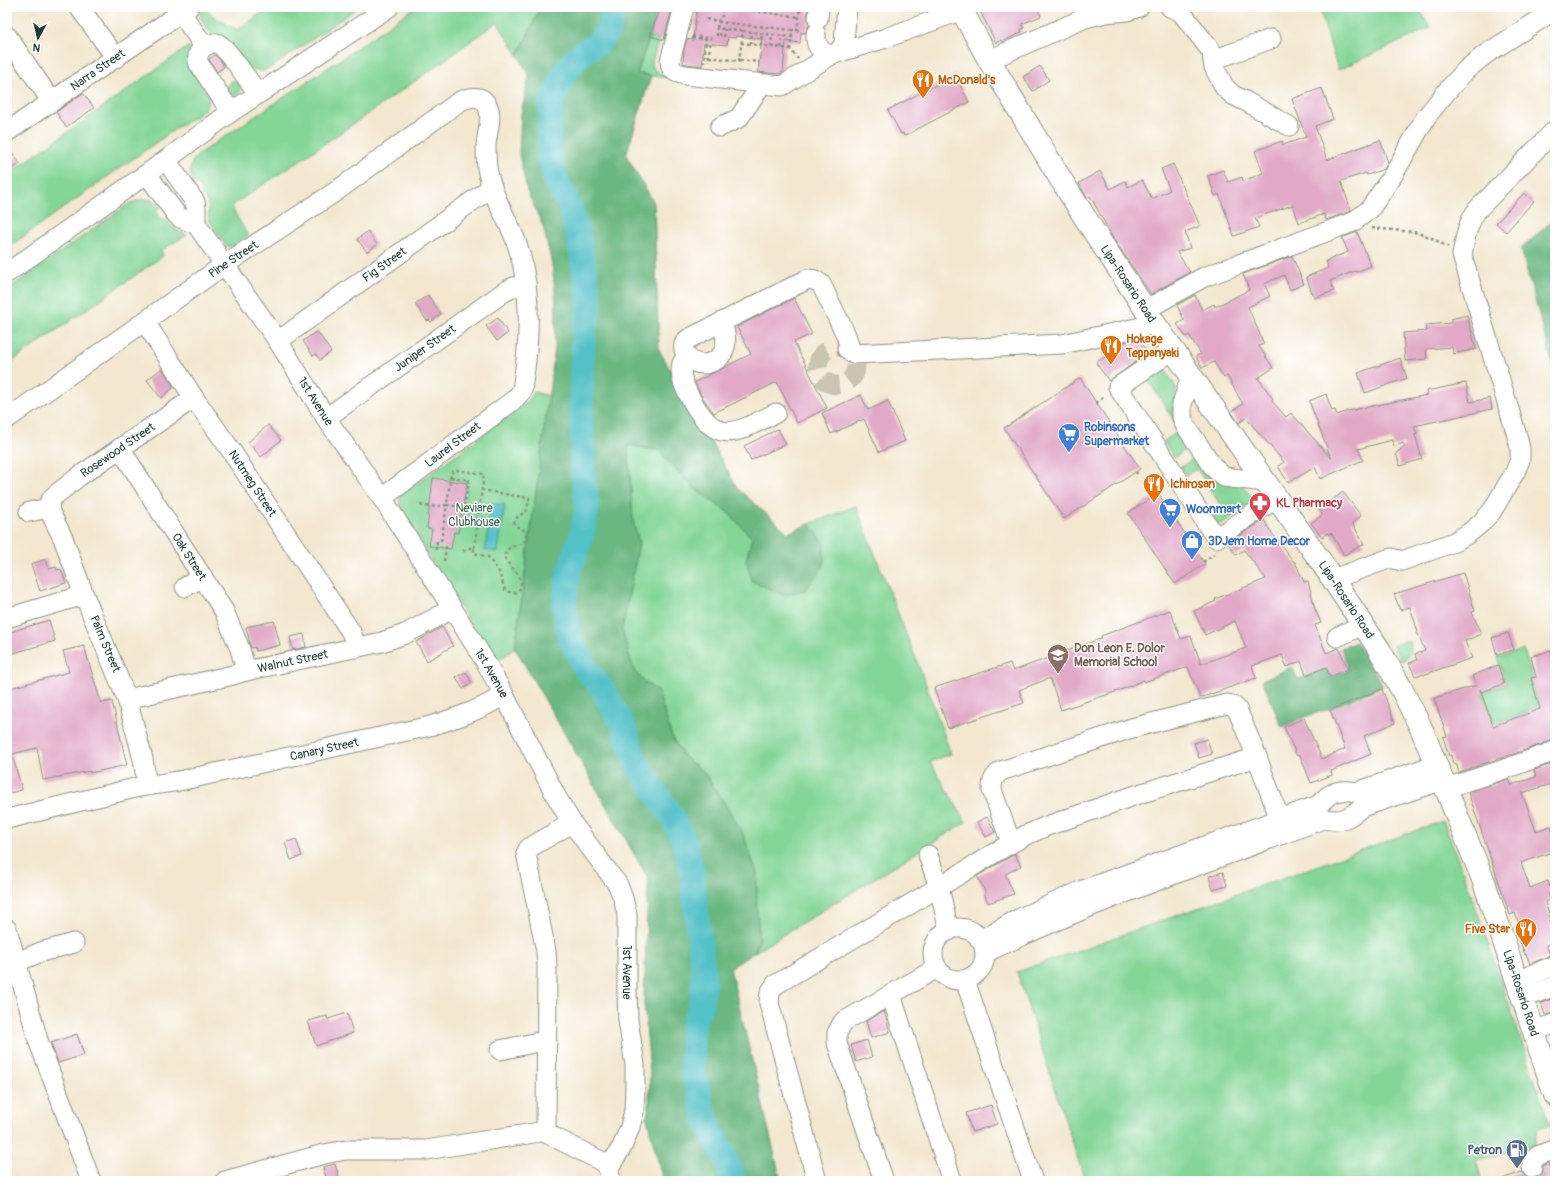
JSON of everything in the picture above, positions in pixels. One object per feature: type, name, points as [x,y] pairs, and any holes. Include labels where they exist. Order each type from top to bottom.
[{"type":"main road","name":"Lipa-Rosario Road","points":[[961,9],[989,60],[1060,178],[1150,317],[1271,490],[1387,661],[1414,712],[1484,882],[1521,989],[1555,1095]]},
{"type":"street","points":[[79,7],[116,58]]},
{"type":"street","points":[[7,273],[258,93],[389,7]]},
{"type":"street","points":[[684,7],[670,66],[672,70],[685,75],[782,86],[823,36]]},
{"type":"street","points":[[823,36],[841,50],[844,42],[847,7]]},
{"type":"street","points":[[989,60],[1086,13],[1127,12],[1138,7]]},
{"type":"street","points":[[1170,7],[1181,12],[1212,52],[1214,67],[1225,88],[1233,95],[1288,126]]},
{"type":"street","points":[[182,9],[204,46]]},
{"type":"street","name":"Narra Street","points":[[7,132],[116,58],[182,9]]},
{"type":"street","points":[[823,36],[873,43],[961,9]]},
{"type":"street","points":[[722,322],[727,340],[725,351],[722,356],[711,362],[700,364],[690,361],[687,358],[683,347],[685,342],[722,322],[808,279],[815,280],[821,284],[846,335],[850,352],[858,353],[1062,344],[1105,335],[1150,317],[1204,277],[1353,222],[1370,209],[1379,197],[1426,116],[1467,69],[1486,54],[1555,10]]},
{"type":"street","points":[[7,36],[52,102]]},
{"type":"street","points":[[1214,60],[1271,39]]},
{"type":"street","points":[[231,112],[198,61],[199,53],[204,46],[217,43],[224,47],[258,93]]},
{"type":"street","points":[[216,89],[242,72]]},
{"type":"street","points":[[720,127],[739,118],[762,84]]},
{"type":"street","name":"Pine Street","points":[[7,418],[224,265],[335,192],[460,100],[473,97],[480,98],[488,107],[489,112],[486,146],[488,177],[492,187]]},
{"type":"street","points":[[1336,585],[1396,570],[1402,561],[1454,542],[1469,533],[1492,511],[1505,492],[1515,472],[1520,460],[1518,439],[1462,255],[1467,228],[1471,219],[1555,130]]},
{"type":"street","points":[[147,174],[176,214],[180,218],[196,224],[195,202],[166,160]]},
{"type":"street","points":[[492,187],[518,245],[526,284]]},
{"type":"street","name":"Fig Street","points":[[278,341],[492,187]]},
{"type":"street","name":"1st Avenue","points":[[196,224],[278,341],[326,418],[382,498],[484,660],[504,695],[556,796],[572,823],[618,885],[627,914],[628,1007],[635,1065],[634,1111],[630,1127],[609,1175]]},
{"type":"street","name":"Laurel Street","points":[[382,498],[514,400],[522,391],[525,373],[528,322],[526,284]]},
{"type":"street","name":"Juniper Street","points":[[326,418],[504,292],[514,287],[526,284]]},
{"type":"street","name":"Nutmeg Street","points":[[145,322],[194,398],[228,446],[351,632],[357,648]]},
{"type":"street","points":[[1172,350],[1118,387],[1166,470],[1216,538],[1271,490]]},
{"type":"street","points":[[687,358],[682,363],[682,380],[701,416],[710,425],[720,430],[733,432],[776,413]]},
{"type":"street","points":[[1191,375],[1182,404],[1182,417],[1185,425],[1214,468],[1224,476],[1271,490]]},
{"type":"street","name":"Rosewood Street","points":[[49,508],[49,503],[54,496],[120,448],[194,398]]},
{"type":"street","name":"Oak Street","points":[[120,448],[220,604],[231,625],[246,671]]},
{"type":"street","points":[[29,512],[49,508]]},
{"type":"street","name":"Palm Street","points":[[49,508],[63,538],[84,595],[127,700],[142,759],[143,786]]},
{"type":"street","points":[[185,587],[203,577]]},
{"type":"street","points":[[7,618],[84,595]]},
{"type":"street","name":"Walnut Street","points":[[127,700],[233,676],[246,671],[382,642],[405,634],[452,609]]},
{"type":"street","points":[[1337,637],[1363,625]]},
{"type":"street","name":"Canary Street","points":[[7,819],[143,786],[179,781],[430,726],[462,716],[494,702],[504,695]]},
{"type":"street","points":[[1011,843],[992,790],[992,781],[1001,772],[1118,732],[1221,704],[1232,705],[1237,710],[1257,757],[1282,826]]},
{"type":"street","points":[[1359,800],[1442,777],[1502,770],[1555,751]]},
{"type":"street","points":[[817,1181],[769,1003],[770,993],[775,985],[1011,843],[1047,826],[1139,794],[1257,757]]},
{"type":"street","points":[[1321,812],[1325,797],[1334,793],[1345,790],[1359,800]]},
{"type":"street","points":[[983,946],[1033,930],[1282,826],[1321,812],[1342,820],[1352,816],[1359,800]]},
{"type":"street","points":[[546,1133],[546,951],[526,853],[529,848],[572,823]]},
{"type":"street","points":[[928,855],[940,887],[949,930]]},
{"type":"street","points":[[7,929],[38,1040],[91,1181]]},
{"type":"street","points":[[963,929],[976,934],[983,946],[984,960],[978,973],[965,980],[952,980],[946,977],[937,968],[933,954],[934,946],[942,934],[949,930],[963,929]]},
{"type":"street","points":[[16,962],[41,952],[74,943]]},
{"type":"street","points":[[1521,989],[1555,965]]},
{"type":"street","points":[[884,1181],[837,1043],[837,1033],[843,1022],[937,968]]},
{"type":"street","points":[[965,980],[1033,1181]]},
{"type":"street","points":[[1521,989],[1555,986]]},
{"type":"street","points":[[891,995],[952,1181]]},
{"type":"street","points":[[1534,1030],[1555,1024]]},
{"type":"street","points":[[500,1050],[538,1042],[547,1043]]},
{"type":"street","points":[[225,1181],[324,1154],[346,1150],[426,1150],[540,1132],[546,1133],[598,1159],[609,1175]]},
{"type":"street","points":[[1532,1168],[1532,1161],[1536,1157],[1555,1150]]},
{"type":"path","points":[[716,36],[718,21],[722,16],[723,7],[799,17]]},
{"type":"path","points":[[706,19],[797,30],[800,7]]},
{"type":"path","points":[[717,28],[792,37]]},
{"type":"path","points":[[722,37],[723,29]]},
{"type":"path","points":[[790,49],[792,30]]},
{"type":"path","points":[[740,60],[743,31]]},
{"type":"path","points":[[751,44],[752,32]]},
{"type":"path","points":[[760,46],[762,33]]},
{"type":"path","points":[[690,35],[711,38],[708,68]]},
{"type":"path","points":[[771,47],[772,35]]},
{"type":"path","points":[[781,48],[782,36]]},
{"type":"path","points":[[741,43],[790,49],[798,59],[823,36]]},
{"type":"path","points":[[703,67],[706,42]]},
{"type":"path","points":[[709,57],[759,62]]},
{"type":"path","points":[[1353,222],[1368,227],[1414,232],[1430,237],[1462,255]]},
{"type":"path","points":[[442,542],[452,471],[458,469],[484,474],[476,523],[478,523],[474,553],[485,555],[492,561],[499,572],[507,591],[512,594],[518,592],[521,583],[519,575],[509,565],[504,555],[510,547],[518,546],[524,541],[525,533],[523,530],[515,526],[514,523],[518,516],[526,512],[529,498],[482,490]]},
{"type":"path","points":[[451,477],[469,480],[464,507]]},
{"type":"path","points":[[420,505],[430,507],[447,505],[478,510]]},
{"type":"path","points":[[437,541],[436,549],[439,554]]},
{"type":"path","points":[[444,561],[447,542]]},
{"type":"path","points":[[463,551],[474,548]]},
{"type":"green space","points":[[270,7],[359,7],[272,67],[263,71],[251,69],[211,34],[201,19],[200,14],[204,8],[216,18],[237,30]]},
{"type":"green space","points":[[415,7],[541,7],[518,55],[497,22],[365,116],[231,206],[248,236],[233,246],[226,246],[209,220],[208,204],[201,193],[203,192],[197,183],[195,184],[192,180],[190,167],[196,156],[341,59]]},
{"type":"green space","points":[[541,7],[660,7],[637,73],[651,76],[626,155],[654,203],[659,350],[738,489],[788,533],[809,524],[824,542],[824,566],[805,590],[784,595],[752,581],[746,560],[752,538],[730,514],[694,488],[659,451],[628,445],[633,521],[639,543],[622,630],[633,669],[640,678],[658,692],[672,737],[684,757],[704,772],[742,831],[757,873],[759,941],[755,952],[730,968],[781,1181],[663,1181],[647,1118],[650,1072],[644,1002],[648,878],[515,648],[555,348],[556,300],[552,264],[543,226],[527,191],[519,154],[521,114],[529,76],[518,55]]},
{"type":"green space","points":[[1319,7],[1418,7],[1430,28],[1338,70]]},
{"type":"green space","points":[[650,36],[659,39],[652,62],[653,68],[662,75],[744,87],[637,74]]},
{"type":"green space","points":[[189,46],[189,59],[192,70],[209,94],[209,100],[203,110],[7,248],[7,175]]},
{"type":"green space","points":[[231,81],[237,81],[241,85],[241,91],[237,95],[231,95],[227,91],[227,85]]},
{"type":"green space","points":[[144,199],[153,200],[160,208],[156,210],[162,220],[165,218],[174,229],[187,235],[161,250],[163,256],[7,365],[7,290],[130,203]]},
{"type":"green space","points":[[1555,218],[1555,372],[1521,249]]},
{"type":"green space","points":[[1163,366],[1176,388],[1173,412],[1192,446],[1174,458],[1164,441],[1180,430],[1147,378]]},
{"type":"green space","name":"Neviare Clubhouse","points":[[534,392],[549,396],[515,648],[497,662],[460,607],[403,512],[400,505],[400,499],[402,494],[528,402]]},
{"type":"green space","points":[[628,445],[659,451],[694,488],[730,514],[752,538],[746,560],[824,542],[809,524],[856,506],[925,682],[951,754],[930,762],[966,822],[755,952],[759,941],[757,908],[704,772],[684,757],[672,737],[658,692],[640,678],[633,669],[622,630],[639,543],[633,521]]},
{"type":"green space","points":[[1198,456],[1245,488],[1255,502],[1217,526],[1213,516],[1223,509],[1197,469],[1186,475],[1181,467]]},
{"type":"green space","points":[[1404,641],[1410,641],[1411,646],[1408,655],[1402,661],[1393,646]]},
{"type":"green space","points":[[1356,642],[1383,686],[1282,727],[1262,680],[1292,667],[1298,679],[1326,669],[1330,678],[1349,670],[1341,648]]},
{"type":"green space","points":[[1524,650],[1532,677],[1530,678],[1535,694],[1555,688],[1555,701],[1494,724],[1482,693],[1506,684],[1497,657]]},
{"type":"green space","points":[[1443,821],[1471,893],[1550,1125],[1538,1129],[1535,1145],[1476,1160],[1482,1181],[1085,1181],[1017,972]]},
{"type":"water","points":[[492,503],[505,505],[498,552],[485,550]]},
{"type":"building","points":[[697,7],[808,7],[807,18],[809,25],[805,33],[801,33],[800,43],[786,41],[783,72],[780,74],[758,72],[762,39],[736,36],[735,38],[728,37],[727,45],[704,43],[702,66],[687,64],[683,63],[684,49],[687,39],[693,40]]},
{"type":"building","points":[[978,7],[1037,7],[1041,16],[1022,24],[1024,28],[1021,30],[1022,32],[1002,42],[1001,40],[996,43]]},
{"type":"building","points":[[660,8],[671,12],[664,40],[650,36]]},
{"type":"building","points":[[215,55],[224,67],[217,72],[209,59]]},
{"type":"building","points":[[1040,66],[1049,80],[1033,91],[1023,77]]},
{"type":"building","points":[[955,75],[969,102],[904,136],[903,133],[901,134],[888,110]]},
{"type":"building","points":[[1322,88],[1333,119],[1315,126],[1327,160],[1380,140],[1388,162],[1384,169],[1367,175],[1366,173],[1341,181],[1351,210],[1348,212],[1326,220],[1324,214],[1299,223],[1293,205],[1255,218],[1259,227],[1234,236],[1219,194],[1215,196],[1208,176],[1223,170],[1228,182],[1242,177],[1243,181],[1263,173],[1255,151],[1282,141],[1283,145],[1306,137],[1292,99]]},
{"type":"building","points":[[83,93],[94,108],[66,127],[56,112]]},
{"type":"building","points":[[7,145],[20,164],[7,172]]},
{"type":"building","points":[[1173,164],[1200,226],[1185,232],[1190,248],[1177,252],[1190,272],[1151,294],[1113,238],[1090,196],[1087,198],[1079,183],[1100,171],[1110,189],[1125,181],[1128,187],[1142,180],[1152,199],[1170,190],[1161,169]]},
{"type":"building","points":[[1524,193],[1534,201],[1506,232],[1496,223]]},
{"type":"building","points":[[368,231],[377,245],[367,252],[357,239]]},
{"type":"building","points":[[1357,232],[1371,266],[1330,281],[1334,291],[1314,298],[1306,277],[1328,268],[1326,261],[1348,252],[1342,238]]},
{"type":"building","points":[[1292,256],[1304,284],[1290,290],[1284,275],[1264,284],[1270,296],[1248,307],[1264,344],[1259,346],[1273,368],[1258,378],[1273,399],[1272,401],[1286,417],[1291,413],[1331,458],[1309,401],[1326,394],[1332,411],[1335,410],[1337,415],[1348,411],[1427,395],[1426,391],[1466,383],[1470,402],[1490,398],[1492,409],[1414,426],[1422,459],[1400,466],[1396,453],[1405,446],[1403,443],[1394,447],[1392,440],[1358,449],[1363,460],[1320,479],[1315,467],[1288,483],[1278,466],[1284,462],[1246,418],[1239,423],[1231,412],[1243,404],[1227,376],[1224,378],[1214,362],[1202,368],[1196,356],[1201,354],[1189,335],[1186,337],[1177,324],[1184,320],[1177,305],[1195,295],[1202,310],[1214,304],[1215,307],[1249,290],[1243,274]]},
{"type":"building","points":[[428,295],[441,314],[431,322],[429,320],[427,321],[415,304]]},
{"type":"building","points":[[794,298],[812,334],[794,342],[827,408],[797,423],[777,382],[714,413],[701,395],[695,382],[751,354],[737,327]]},
{"type":"building","points":[[1467,315],[1476,349],[1453,354],[1452,347],[1426,349],[1427,359],[1405,361],[1403,333],[1427,331],[1426,325],[1451,323],[1451,319]]},
{"type":"building","points":[[498,318],[508,333],[497,341],[486,326]]},
{"type":"building","points":[[317,331],[331,352],[320,360],[316,354],[313,356],[303,341]]},
{"type":"building","points":[[1138,339],[1148,353],[1109,381],[1096,363],[1125,342]]},
{"type":"building","points":[[1400,358],[1407,378],[1365,393],[1358,373]]},
{"type":"building","points":[[162,368],[174,387],[161,398],[147,380]]},
{"type":"building","points":[[1080,378],[1140,469],[1064,519],[1004,428]]},
{"type":"building","points":[[861,395],[868,410],[888,401],[905,441],[879,452],[864,419],[831,434],[822,413]]},
{"type":"building","points":[[268,425],[281,440],[261,457],[248,442]]},
{"type":"building","points":[[778,429],[786,444],[751,460],[744,446]]},
{"type":"building","points":[[433,478],[467,483],[458,533],[454,532],[451,549],[429,546],[432,529],[427,528]]},
{"type":"building","points":[[1343,492],[1361,516],[1352,523],[1364,544],[1344,555],[1331,533],[1329,535],[1328,533],[1322,537],[1311,523],[1322,515],[1319,510]]},
{"type":"building","points":[[1158,493],[1205,564],[1175,584],[1128,513]]},
{"type":"building","points":[[1264,520],[1271,532],[1295,562],[1304,582],[1308,581],[1315,609],[1321,623],[1315,625],[1326,653],[1339,648],[1348,669],[1330,677],[1326,667],[1306,675],[1301,661],[1287,667],[1282,655],[1252,666],[1256,678],[1200,698],[1188,667],[1144,682],[1144,680],[1118,691],[1061,710],[1050,678],[1019,690],[1024,703],[948,728],[934,688],[1010,663],[1013,671],[1102,638],[1101,636],[1170,610],[1181,639],[1191,636],[1201,664],[1246,648],[1235,621],[1205,635],[1194,611],[1216,601],[1215,599],[1266,579],[1244,550],[1236,555],[1228,543]]},
{"type":"building","points":[[46,559],[49,569],[56,567],[57,570],[61,569],[66,583],[40,591],[31,564]]},
{"type":"building","points":[[1463,573],[1475,611],[1472,612],[1481,634],[1465,641],[1472,658],[1423,675],[1415,676],[1409,663],[1417,660],[1415,654],[1425,651],[1417,632],[1410,607],[1400,610],[1394,594]]},
{"type":"building","points":[[49,620],[55,641],[7,655],[7,633]]},
{"type":"building","points":[[274,621],[280,645],[256,651],[255,647],[251,648],[246,627]]},
{"type":"building","points":[[442,627],[453,646],[427,661],[416,642]]},
{"type":"building","points":[[1508,633],[1514,650],[1497,655],[1492,638]]},
{"type":"building","points":[[304,634],[306,647],[293,650],[290,637]]},
{"type":"building","points":[[84,646],[101,703],[112,701],[127,765],[90,773],[90,771],[43,780],[37,748],[12,754],[22,790],[10,793],[7,781],[7,689],[69,672],[63,651]]},
{"type":"building","points":[[1551,651],[1555,671],[1555,740],[1459,772],[1456,763],[1453,764],[1451,755],[1449,756],[1443,737],[1447,736],[1434,698],[1477,685],[1472,676],[1498,665],[1504,684],[1481,692],[1493,726],[1540,709],[1531,678],[1536,677],[1531,656]]},
{"type":"building","points":[[466,672],[472,683],[463,689],[456,677]]},
{"type":"building","points":[[1382,689],[1395,723],[1364,736],[1371,754],[1331,771],[1332,775],[1311,783],[1300,755],[1297,756],[1284,727],[1304,718],[1322,759],[1345,749],[1330,710]]},
{"type":"building","points":[[1207,739],[1212,754],[1199,758],[1194,743]]},
{"type":"building","points":[[1555,763],[1555,783],[1522,793],[1536,831],[1551,826],[1555,839],[1555,851],[1521,863],[1530,888],[1548,881],[1552,893],[1548,894],[1550,899],[1545,902],[1551,920],[1549,921],[1555,935],[1555,941],[1546,945],[1550,955],[1530,964],[1526,954],[1525,955],[1518,934],[1522,932],[1515,913],[1510,915],[1468,792],[1509,779],[1511,785],[1536,777],[1534,770]]},
{"type":"building","points":[[987,817],[995,832],[986,837],[977,822]]},
{"type":"building","points":[[296,839],[302,856],[291,860],[285,843]]},
{"type":"building","points":[[1015,854],[1021,866],[1005,874],[1014,894],[988,903],[984,893],[986,893],[977,876]]},
{"type":"building","points":[[1223,872],[1227,886],[1213,890],[1209,876]]},
{"type":"building","points":[[1555,998],[1555,1013],[1545,1015],[1541,1003]]},
{"type":"building","points":[[884,1011],[890,1032],[871,1038],[866,1021]]},
{"type":"building","points":[[347,1013],[353,1033],[316,1046],[308,1021],[327,1016],[328,1019]]},
{"type":"building","points":[[77,1034],[84,1055],[58,1063],[51,1043]]},
{"type":"building","points":[[867,1040],[872,1057],[856,1062],[851,1045]]},
{"type":"building","points":[[991,1105],[997,1124],[972,1132],[966,1113]]},
{"type":"building","points":[[1549,1163],[1555,1181],[1503,1181],[1502,1179],[1522,1172],[1527,1178],[1537,1178],[1542,1173],[1543,1166]]},
{"type":"building","points":[[335,1164],[340,1181],[327,1181],[323,1167]]},
{"type":"waterway","points":[[617,7],[612,16],[609,29],[598,43],[578,56],[564,74],[551,104],[549,157],[556,180],[572,211],[580,244],[590,304],[584,333],[581,397],[583,472],[587,508],[582,534],[569,572],[564,605],[569,636],[585,668],[601,687],[622,723],[634,758],[673,818],[685,843],[692,871],[704,981],[701,1003],[692,1028],[693,1071],[705,1118],[725,1158],[734,1181]]},
{"type":"tunnel","points":[[833,347],[841,347],[851,352],[855,359],[856,366],[855,373],[851,380],[841,385],[833,385],[823,380],[821,377],[818,370],[818,362],[823,352],[826,350],[833,347]]},
{"type":"tunnel","points":[[1532,1168],[1537,1181]]},
{"type":"place","name":"McDonald's","points":[[923,100]]},
{"type":"place","name":"Hokage Teppanyaki","points":[[1111,366]]},
{"type":"place","name":"Robinsons Supermarket","points":[[1069,454]]},
{"type":"place","name":"Ichirosan","points":[[1154,504]]},
{"type":"place","name":"KL Pharmacy","points":[[1260,522]]},
{"type":"place","name":"Woonmart","points":[[1170,528]]},
{"type":"place","name":"3DJem Home Decor","points":[[1192,560]]},
{"type":"place","name":"Don Leon E. Dolor Memorial School","points":[[1058,674]]},
{"type":"place","name":"Five Star","points":[[1526,948]]},
{"type":"place","name":"Petron","points":[[1517,1170]]}]
